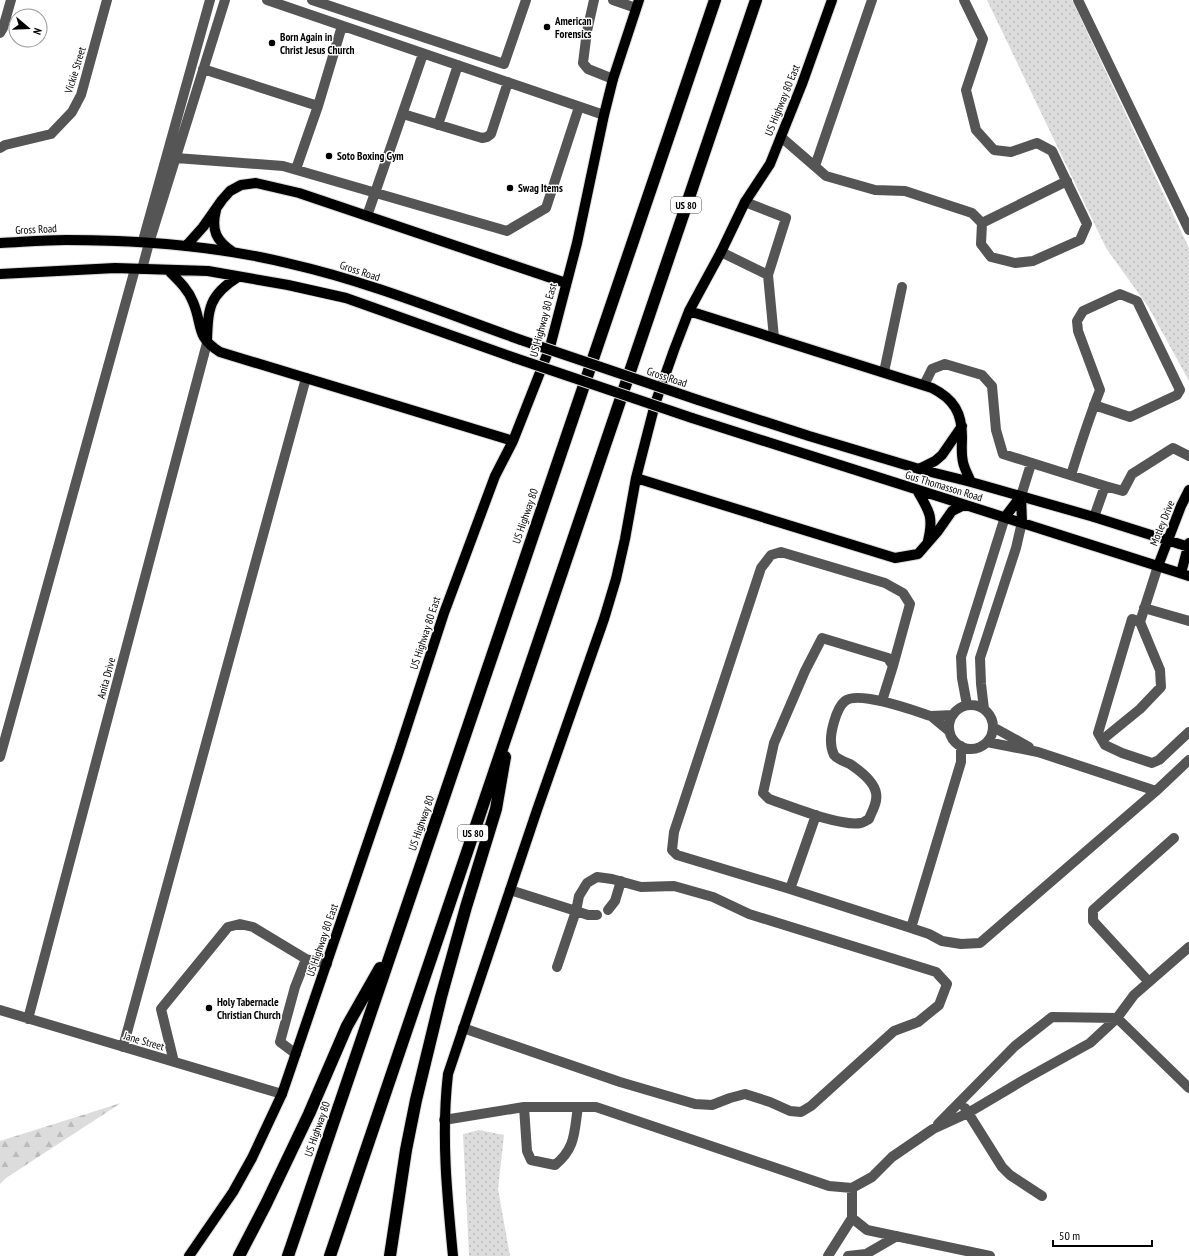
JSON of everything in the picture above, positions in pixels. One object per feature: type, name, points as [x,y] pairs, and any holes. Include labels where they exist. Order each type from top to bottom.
[{"type":"highway","name":"US Highway 80","points":[[288,1256],[715,0]]},
{"type":"highway","name":"US 80","points":[[330,1256],[756,0]]},
{"type":"highway","points":[[390,1256],[404,1157],[416,1100],[447,975],[496,809],[512,718]]},
{"type":"highway","points":[[239,1256],[266,1204],[309,1114],[347,1026],[393,946]]},
{"type":"main road","name":"US Highway 80 East","points":[[453,1256],[444,1120],[448,1074],[604,619],[616,579],[636,478],[655,404],[688,311],[721,252],[745,202],[770,164],[802,84],[832,0]]},
{"type":"main road","name":"US Highway 80 East","points":[[189,1256],[233,1192],[256,1151],[282,1094],[399,751],[446,606],[495,476],[513,441],[550,347],[577,243],[604,115],[637,4]]},
{"type":"main road","points":[[186,246],[203,227],[230,191],[241,185],[256,183],[299,193],[566,283]]},
{"type":"main road","points":[[216,208],[214,226],[215,233],[217,238],[225,247],[233,253]]},
{"type":"main road","name":"Gross Road","points":[[0,243],[65,240],[146,243],[186,246],[291,264],[358,283],[698,400]]},
{"type":"main road","points":[[0,274],[115,268],[208,271],[238,277]]},
{"type":"main road","points":[[168,270],[186,288],[193,302],[201,333],[207,343],[220,352],[513,441]]},
{"type":"main road","points":[[207,343],[209,311],[215,298],[223,286],[238,277]]},
{"type":"main road","name":"Gus Thomasson Road","points":[[238,277],[288,285],[346,298],[515,358],[692,418],[1185,574]]},
{"type":"main road","points":[[688,311],[884,372],[924,385],[942,393],[950,399],[957,411],[962,426],[961,451],[963,462],[971,482]]},
{"type":"main road","name":"Gus Thomasson Road","points":[[698,400],[809,436],[919,469],[1021,496],[1189,545]]},
{"type":"main road","points":[[919,469],[942,456],[962,426]]},
{"type":"main road","points":[[636,478],[895,558],[918,554],[927,545],[952,511],[964,505]]},
{"type":"main road","points":[[917,490],[931,517],[932,528],[927,545]]},
{"type":"main road","name":"Motley Drive","points":[[1158,566],[1189,490]]},
{"type":"main road","points":[[1005,517],[1021,496]]},
{"type":"main road","points":[[1021,496],[1022,522]]},
{"type":"main road","points":[[1185,574],[1189,545]]},
{"type":"street","points":[[0,33],[3,28],[11,0]]},
{"type":"street","name":"Vickie Street","points":[[0,148],[5,145],[51,134],[72,112],[82,96],[107,0]]},
{"type":"street","points":[[0,757],[139,269],[210,0]]},
{"type":"street","points":[[146,243],[176,158],[225,0]]},
{"type":"street","points":[[267,0],[604,115]]},
{"type":"street","points":[[312,0],[504,64],[526,0]]},
{"type":"street","points":[[594,0],[587,31],[583,63],[588,69],[614,79]]},
{"type":"street","points":[[613,0],[637,4]]},
{"type":"street","points":[[815,166],[872,0]]},
{"type":"street","points":[[781,137],[826,176],[875,190],[905,191],[972,213],[982,223],[981,244],[991,257],[1015,263],[1033,261],[1080,240],[1087,224],[1052,151],[1036,143],[1010,152],[994,150],[976,130],[966,90],[983,39],[964,0]]},
{"type":"street","points":[[1078,0],[1189,230]]},
{"type":"street","points":[[296,169],[318,106],[342,26]]},
{"type":"street","points":[[367,216],[423,54]]},
{"type":"street","points":[[438,125],[458,65]]},
{"type":"street","points":[[203,69],[318,106]]},
{"type":"street","points":[[402,114],[482,138],[487,137],[490,134],[508,82]]},
{"type":"street","points":[[176,158],[283,166],[507,231],[546,208],[579,106]]},
{"type":"street","points":[[982,223],[1067,181]]},
{"type":"street","points":[[745,202],[786,218],[768,275],[774,338]]},
{"type":"street","points":[[721,252],[768,275]]},
{"type":"street","points":[[884,372],[902,287]]},
{"type":"street","points":[[1071,475],[1085,428],[1094,405],[1100,390],[1078,331],[1077,321],[1083,311],[1120,294],[1137,301],[1180,390],[1177,395],[1130,417],[1094,405]]},
{"type":"street","name":"Anita Drive","points":[[28,1019],[207,343]]},
{"type":"street","points":[[924,385],[932,369],[945,364],[982,375],[992,386],[996,430],[1003,454],[1031,464],[1123,491],[1132,474],[1173,448],[1189,456]]},
{"type":"street","points":[[123,1047],[306,378]]},
{"type":"street","points":[[1021,496],[1031,464]]},
{"type":"street","points":[[1094,517],[1105,486]]},
{"type":"street","points":[[967,705],[962,678],[961,657],[1005,517]]},
{"type":"street","points":[[931,716],[949,730],[955,742],[960,746],[977,748],[987,742],[992,732],[992,720],[984,709],[980,658],[1016,548],[1022,522]]},
{"type":"street","points":[[882,701],[910,604],[903,593],[886,583],[781,552],[771,555],[761,568],[674,832],[672,850],[677,855],[911,928],[929,934],[942,941],[961,944],[980,943],[1156,791],[1189,760]]},
{"type":"street","points":[[1102,740],[1140,709],[1161,687],[1160,670],[1140,622],[1158,566]]},
{"type":"street","points":[[1144,608],[1189,621]]},
{"type":"street","points":[[1140,622],[1132,619],[1098,733],[1105,745],[1122,753],[1152,763],[1160,760],[1189,732]]},
{"type":"street","points":[[893,666],[888,658],[822,638],[805,672],[774,743],[763,793],[769,799],[843,823],[861,823],[869,819],[876,803],[876,792],[870,780],[852,766],[835,756],[831,748],[831,731],[837,714],[846,701],[856,697],[882,701],[931,716],[953,715]]},
{"type":"street","points":[[949,730],[950,720],[959,708],[967,705],[974,705],[984,709]]},
{"type":"street","points":[[993,727],[1038,752]]},
{"type":"street","points":[[987,742],[1038,752],[1156,791]]},
{"type":"street","points":[[911,928],[961,762],[960,746]]},
{"type":"street","points":[[961,762],[972,748]]},
{"type":"street","points":[[790,889],[816,815]]},
{"type":"street","points":[[1149,982],[1093,922],[1093,910],[1174,838]]},
{"type":"street","points":[[463,1028],[620,1082],[695,1104],[712,1105],[745,1094],[770,1102],[790,1111],[800,1112],[811,1106],[894,1031],[918,1022],[939,1005],[946,984],[936,972],[749,914],[712,898],[674,886],[642,887],[621,881],[597,877],[587,883],[579,896],[576,911],[557,967]]},
{"type":"street","points":[[608,910],[612,907],[621,881]]},
{"type":"street","points":[[510,890],[588,915],[597,915]]},
{"type":"street","points":[[174,1062],[161,1009],[228,927],[240,924],[253,927],[306,959],[327,964]]},
{"type":"street","points":[[444,1120],[524,1107],[596,1107],[829,1186],[852,1188],[872,1177],[892,1157],[933,1129],[968,1113],[1027,1078],[1090,1044],[1117,1018],[1134,995],[1189,948]]},
{"type":"street","points":[[296,1054],[280,1042],[295,987],[306,959]]},
{"type":"street","name":"Jane Street","points":[[0,1010],[282,1094]]},
{"type":"street","points":[[933,1129],[1015,1046],[1052,1017],[1117,1018],[1189,1088]]},
{"type":"street","points":[[960,1101],[987,1146],[1002,1167],[1010,1175],[1042,1196]]},
{"type":"street","points":[[524,1107],[527,1151],[532,1160],[555,1164],[564,1157],[573,1142],[578,1107]]},
{"type":"street","points":[[828,1256],[852,1218],[852,1188]]},
{"type":"street","points":[[852,1218],[867,1230],[990,1256]]},
{"type":"street","points":[[848,1256],[866,1254],[897,1236]]},
{"type":"green space","points":[[987,0],[1072,0],[1189,248],[1189,381],[1149,308],[1106,248]]},
{"type":"green space","points":[[121,1103],[6,1178],[0,1184],[0,1141]]},
{"type":"green space","points":[[479,1130],[504,1135],[498,1189],[510,1256],[469,1256],[463,1134]]},
{"type":"place","name":"American Forensics","points":[[547,27]]},
{"type":"place","name":"Born Again in Christ Jesus Church","points":[[272,43]]},
{"type":"place","name":"Soto Boxing Gym","points":[[329,156]]},
{"type":"place","name":"Swag Items","points":[[510,188]]},
{"type":"place","name":"Holy Tabernacle Christian Church","points":[[209,1008]]}]
